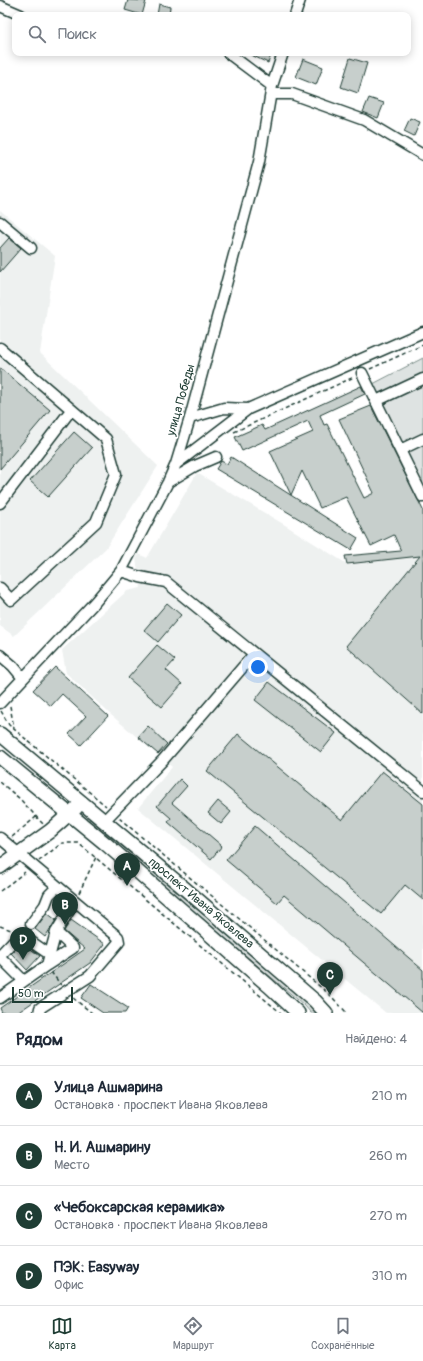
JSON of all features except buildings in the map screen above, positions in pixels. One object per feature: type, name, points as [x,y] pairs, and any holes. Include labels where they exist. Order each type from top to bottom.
[{"type":"main road","name":"проспект Ивана Яковлева","points":[[0,734],[82,802],[108,816],[315,1001],[326,1013]]},
{"type":"main road","name":"проспект Ивана Яковлева","points":[[0,757],[106,844],[270,986],[298,1013]]},
{"type":"main road","points":[[0,867],[70,814],[82,802]]},
{"type":"street","points":[[296,12],[300,0]]},
{"type":"street","points":[[0,6],[14,12]]},
{"type":"street","points":[[232,56],[272,90],[292,94],[364,120],[423,155]]},
{"type":"street","name":"улица Победы","points":[[0,703],[95,602],[121,571],[176,464],[190,418],[259,162],[272,90],[282,56]]},
{"type":"street","points":[[0,222],[31,248]]},
{"type":"street","points":[[176,464],[248,409],[423,332]]},
{"type":"street","points":[[0,348],[106,440],[116,474],[96,522],[11,600],[0,588]]},
{"type":"street","points":[[362,373],[423,497]]},
{"type":"street","points":[[376,401],[423,379]]},
{"type":"street","points":[[190,418],[224,408],[248,409]]},
{"type":"street","points":[[0,504],[71,410]]},
{"type":"street","points":[[400,450],[423,439]]},
{"type":"street","points":[[168,482],[195,466],[216,456]]},
{"type":"street","points":[[121,571],[140,577],[166,582],[423,791]]},
{"type":"street","points":[[108,816],[163,760],[254,654]]},
{"type":"street","points":[[0,655],[13,666],[23,678]]},
{"type":"street","points":[[3,840],[118,937],[119,942],[90,976],[40,1008],[39,1013]]},
{"type":"street","points":[[31,924],[57,886]]},
{"type":"street","points":[[47,965],[56,932],[75,902]]},
{"type":"street","points":[[0,998],[73,948],[56,932]]},
{"type":"street","points":[[24,981],[0,956],[20,934],[49,954]]},
{"type":"path","points":[[233,432],[423,345]]},
{"type":"path","points":[[8,694],[14,729]]},
{"type":"path","points":[[0,710],[9,725],[108,816],[330,995],[347,1013]]},
{"type":"path","points":[[0,782],[20,799],[44,824]]},
{"type":"path","points":[[3,840],[36,817]]},
{"type":"path","points":[[58,839],[62,843]]},
{"type":"path","points":[[0,891],[62,843],[78,843],[281,1013]]},
{"type":"path","points":[[75,902],[96,857]]},
{"type":"path","points":[[0,926],[20,934]]},
{"type":"shaded area","points":[[0,210],[55,256],[40,353],[158,466],[106,548],[14,636],[0,626]]},
{"type":"shaded area","points":[[423,358],[423,492],[371,385]]},
{"type":"shaded area","points":[[197,473],[347,564],[423,555],[423,1013],[386,1013],[138,808],[172,767],[110,714],[66,673],[62,650],[127,591],[141,588],[136,559],[139,554],[147,558]]},
{"type":"shaded area","points":[[90,819],[307,1002],[316,1013],[311,1013],[304,1005],[88,822]]},
{"type":"place","name":"Улица Ашмарина","points":[[127,886]]},
{"type":"place","name":"Н. И. Ашмарину","points":[[65,925]]},
{"type":"place","name":"ПЭК: Easyway","points":[[23,960]]},
{"type":"place","name":"«Чебоксарская керамика»","points":[[330,995]]}]
